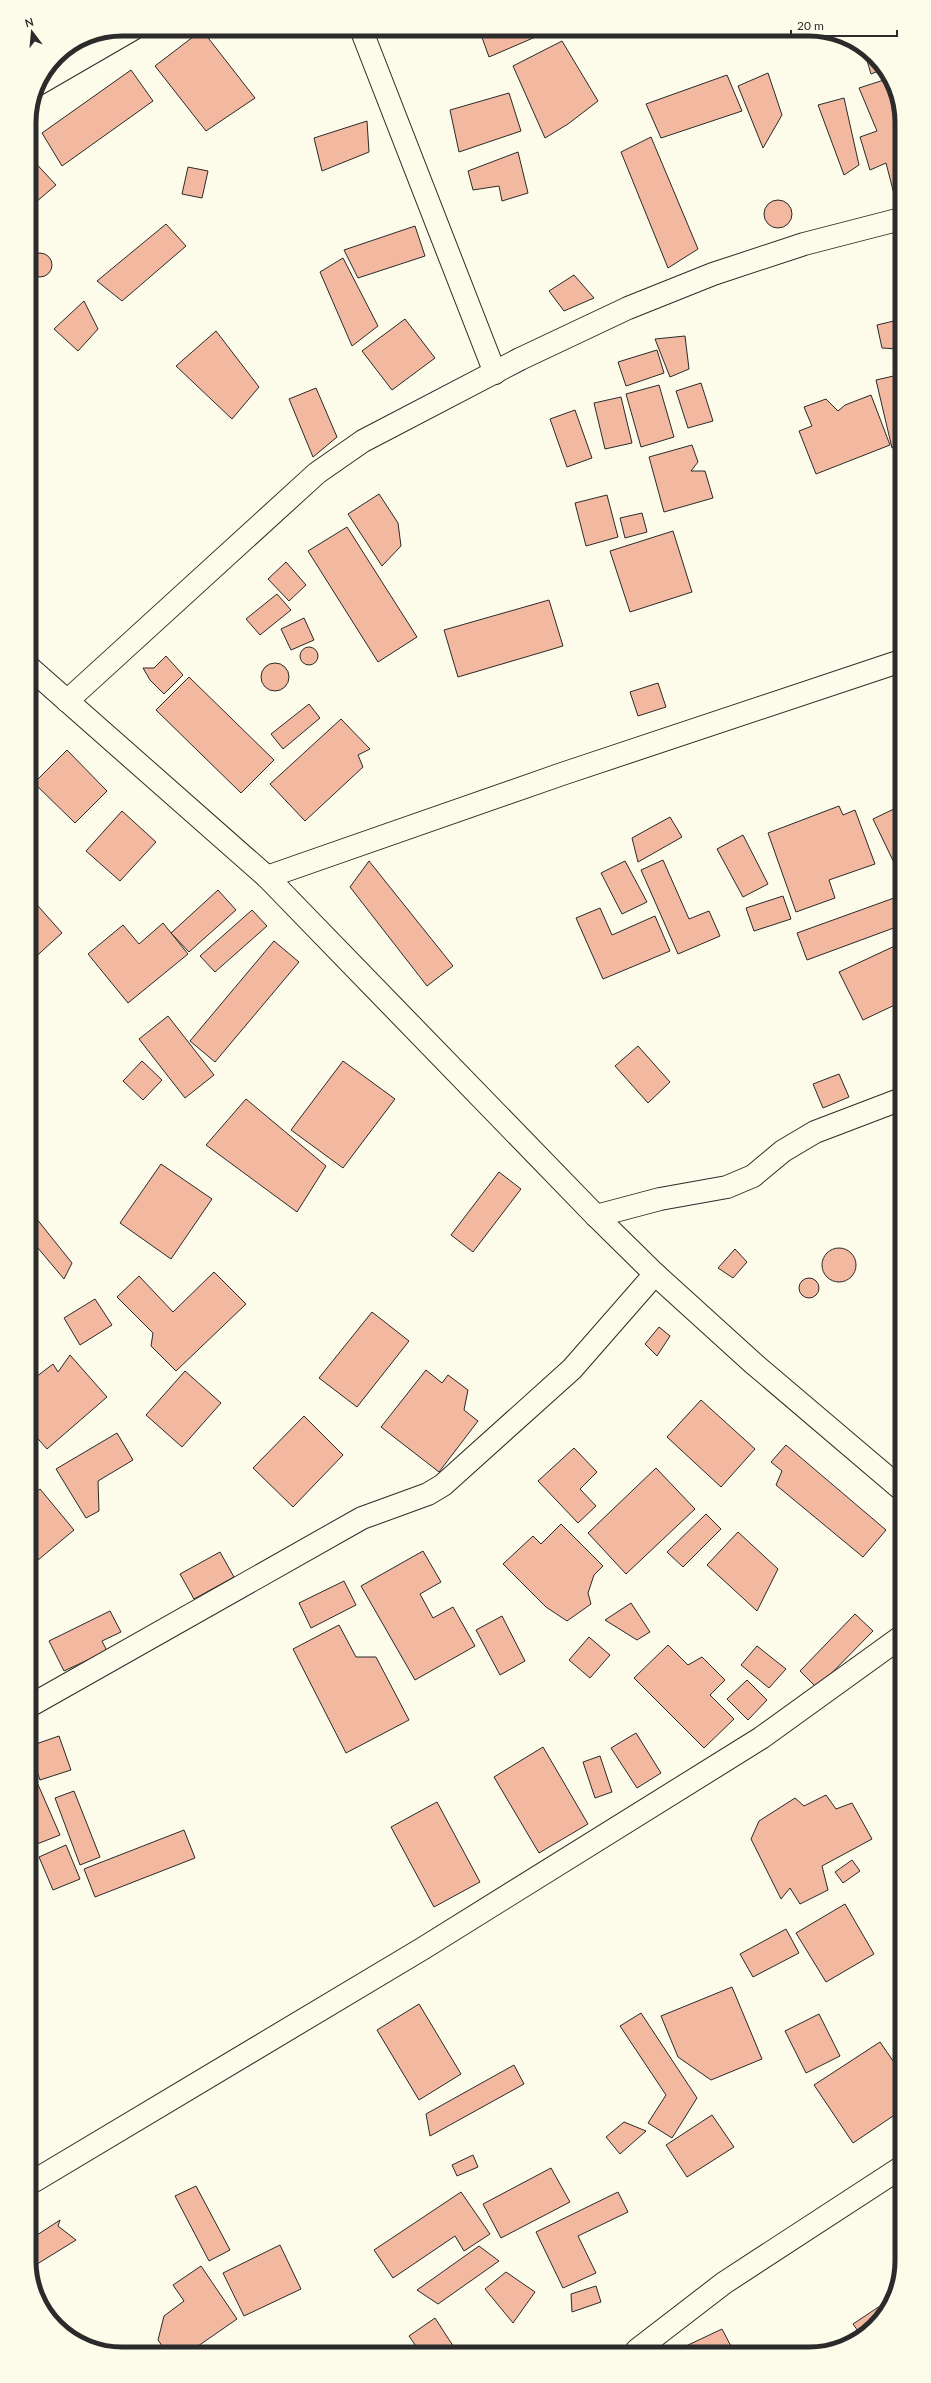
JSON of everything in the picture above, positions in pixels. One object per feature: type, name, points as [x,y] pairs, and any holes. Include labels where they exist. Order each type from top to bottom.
[{"type":"street","points":[[48,78],[121,36]]},
{"type":"street","points":[[364,36],[495,372]]},
{"type":"street","points":[[67,701],[317,474],[363,441],[495,372],[628,308],[713,274],[804,244],[895,221]]},
{"type":"street","points":[[266,877],[562,774],[895,663]]},
{"type":"street","points":[[36,673],[266,877],[596,1216],[655,1274],[753,1363],[895,1484]]},
{"type":"street","points":[[596,1216],[660,1199],[727,1187],[753,1176],[783,1151],[815,1132],[895,1102]]},
{"type":"street","points":[[36,1702],[362,1518],[428,1494],[443,1485],[572,1369],[655,1274]]},
{"type":"street","points":[[36,2180],[422,1950],[754,1742],[895,1642]]},
{"type":"street","points":[[641,2347],[724,2283],[895,2172]]},
{"type":"building","points":[[194,36],[207,36],[255,98],[206,131],[155,66]]},
{"type":"building","points":[[482,36],[538,36],[489,57]]},
{"type":"building","points":[[562,41],[598,101],[568,124],[545,138],[513,66]]},
{"type":"building","points":[[866,58],[879,71],[871,74]]},
{"type":"building","points":[[131,70],[153,101],[62,166],[42,133]]},
{"type":"building","points":[[768,73],[782,115],[763,148],[738,86]]},
{"type":"building","points":[[727,75],[742,111],[661,138],[646,104]]},
{"type":"building","points":[[884,80],[890,94],[895,122],[894,194],[886,163],[870,170],[860,137],[877,131],[859,88]]},
{"type":"building","points":[[509,93],[521,131],[459,152],[450,110]]},
{"type":"building","points":[[844,98],[859,165],[844,175],[818,105]]},
{"type":"building","points":[[367,121],[369,152],[322,171],[314,138]]},
{"type":"building","points":[[651,137],[698,249],[668,268],[621,152]]},
{"type":"building","points":[[518,152],[528,193],[502,201],[499,186],[473,190],[468,171]]},
{"type":"building","points":[[36,164],[56,185],[36,202]]},
{"type":"building","points":[[188,167],[208,171],[202,198],[182,194]]},
{"type":"building","points":[[778,200],[788,204],[792,214],[788,224],[778,228],[768,224],[764,214],[768,204]]},
{"type":"building","points":[[166,224],[186,246],[122,301],[97,281]]},
{"type":"building","points":[[415,226],[425,256],[358,278],[344,250]]},
{"type":"building","points":[[36,254],[44,254],[51,261],[51,269],[48,273],[40,277],[36,276]]},
{"type":"building","points":[[343,258],[378,326],[352,346],[320,272]]},
{"type":"building","points":[[574,275],[594,298],[564,311],[549,291]]},
{"type":"building","points":[[84,301],[98,329],[78,351],[54,329]]},
{"type":"building","points":[[405,319],[435,358],[392,390],[362,351]]},
{"type":"building","points":[[895,321],[895,349],[882,348],[877,325]]},
{"type":"building","points":[[216,331],[259,387],[232,419],[176,366]]},
{"type":"building","points":[[685,336],[689,369],[670,377],[655,339]]},
{"type":"building","points":[[657,350],[664,373],[626,386],[618,362]]},
{"type":"building","points":[[895,376],[895,447],[892,448],[876,380]]},
{"type":"building","points":[[701,383],[713,421],[688,428],[676,391]]},
{"type":"building","points":[[659,385],[674,437],[641,447],[626,394]]},
{"type":"building","points":[[316,388],[337,437],[313,457],[289,399]]},
{"type":"building","points":[[871,395],[890,445],[816,474],[799,431],[812,426],[804,407],[826,399],[838,411],[845,405]]},
{"type":"building","points":[[621,397],[632,443],[605,449],[594,403]]},
{"type":"building","points":[[575,410],[592,458],[567,467],[550,419]]},
{"type":"building","points":[[692,445],[698,462],[691,471],[705,471],[713,498],[664,512],[649,457]]},
{"type":"building","points":[[379,494],[398,523],[401,546],[382,566],[348,514]]},
{"type":"building","points":[[607,495],[618,537],[586,546],[575,503]]},
{"type":"building","points":[[642,513],[647,532],[625,538],[620,518]]},
{"type":"building","points":[[347,527],[417,637],[378,662],[308,551]]},
{"type":"building","points":[[673,531],[692,592],[630,612],[610,551]]},
{"type":"building","points":[[286,562],[306,585],[289,601],[268,579]]},
{"type":"building","points":[[277,594],[291,610],[260,635],[246,619]]},
{"type":"building","points":[[549,600],[563,646],[458,677],[444,630]]},
{"type":"building","points":[[304,618],[314,640],[291,650],[281,629]]},
{"type":"building","points":[[309,647],[315,650],[318,656],[315,662],[309,665],[303,662],[300,656],[303,650]]},
{"type":"building","points":[[166,656],[183,675],[164,694],[150,680],[143,668],[154,668]]},
{"type":"building","points":[[275,663],[285,667],[289,677],[285,687],[275,691],[265,687],[261,677],[265,667]]},
{"type":"building","points":[[189,677],[274,760],[241,793],[156,710]]},
{"type":"building","points":[[658,683],[666,707],[638,716],[630,692]]},
{"type":"building","points":[[309,704],[320,718],[283,749],[271,734]]},
{"type":"building","points":[[341,719],[370,749],[358,755],[363,767],[305,821],[270,784]]},
{"type":"building","points":[[67,750],[107,791],[75,823],[36,785],[36,781]]},
{"type":"building","points":[[839,806],[843,815],[855,810],[875,864],[829,880],[835,898],[796,912],[768,833]]},
{"type":"building","points":[[895,808],[895,865],[873,819]]},
{"type":"building","points":[[122,811],[156,842],[120,881],[86,851]]},
{"type":"building","points":[[670,817],[682,837],[638,862],[632,838]]},
{"type":"building","points":[[743,835],[768,884],[743,897],[717,849]]},
{"type":"building","points":[[663,860],[689,919],[709,911],[720,936],[678,954],[641,870]]},
{"type":"building","points":[[369,861],[453,966],[427,986],[350,887]]},
{"type":"building","points":[[625,861],[647,902],[622,914],[601,873]]},
{"type":"building","points":[[218,890],[236,910],[189,952],[171,933]]},
{"type":"building","points":[[783,896],[791,919],[754,931],[746,908]]},
{"type":"building","points":[[894,898],[895,901],[895,927],[807,960],[797,933]]},
{"type":"building","points":[[36,904],[62,933],[36,956]]},
{"type":"building","points":[[600,908],[612,935],[655,916],[670,951],[603,979],[576,918]]},
{"type":"building","points":[[252,910],[267,926],[215,972],[200,956]]},
{"type":"building","points":[[163,923],[188,954],[128,1003],[88,954],[123,925],[139,944]]},
{"type":"building","points":[[274,941],[299,962],[215,1062],[190,1041]]},
{"type":"building","points":[[895,946],[895,1005],[863,1020],[839,972]]},
{"type":"building","points":[[168,1016],[214,1075],[185,1098],[139,1039]]},
{"type":"building","points":[[638,1046],[670,1082],[648,1103],[615,1066]]},
{"type":"building","points":[[142,1061],[162,1080],[143,1100],[123,1081]]},
{"type":"building","points":[[343,1061],[395,1099],[343,1168],[291,1130]]},
{"type":"building","points":[[839,1074],[849,1097],[823,1108],[813,1084]]},
{"type":"building","points":[[246,1099],[326,1166],[297,1212],[206,1145]]},
{"type":"building","points":[[161,1164],[212,1199],[171,1259],[120,1223]]},
{"type":"building","points":[[499,1172],[521,1189],[473,1252],[451,1235]]},
{"type":"building","points":[[36,1218],[72,1263],[64,1279],[36,1246]]},
{"type":"building","points":[[836,1248],[842,1248],[846,1249],[853,1255],[856,1265],[855,1272],[849,1279],[842,1282],[836,1282],[832,1281],[825,1275],[822,1268],[822,1262],[823,1258],[829,1251]]},
{"type":"building","points":[[735,1249],[747,1262],[733,1278],[718,1268]]},
{"type":"building","points":[[214,1272],[246,1304],[176,1371],[151,1346],[153,1333],[117,1297],[139,1276],[173,1312]]},
{"type":"building","points":[[809,1278],[816,1281],[819,1288],[816,1295],[809,1298],[802,1295],[799,1288],[802,1281]]},
{"type":"building","points":[[95,1299],[112,1325],[80,1345],[64,1318]]},
{"type":"building","points":[[372,1312],[409,1341],[357,1407],[319,1378]]},
{"type":"building","points":[[659,1327],[670,1336],[657,1356],[645,1344]]},
{"type":"building","points":[[70,1355],[107,1397],[47,1449],[36,1437],[36,1377],[53,1364],[58,1372]]},
{"type":"building","points":[[426,1370],[442,1383],[448,1375],[468,1390],[464,1410],[478,1421],[439,1472],[381,1427]]},
{"type":"building","points":[[185,1371],[221,1403],[182,1447],[146,1415]]},
{"type":"building","points":[[701,1400],[755,1449],[721,1487],[667,1437]]},
{"type":"building","points":[[304,1416],[343,1455],[293,1507],[253,1468]]},
{"type":"building","points":[[117,1433],[133,1460],[98,1481],[99,1511],[86,1518],[56,1469]]},
{"type":"building","points":[[786,1445],[886,1530],[863,1557],[776,1485],[782,1471],[771,1462]]},
{"type":"building","points":[[574,1448],[597,1472],[580,1489],[596,1506],[578,1523],[538,1481]]},
{"type":"building","points":[[656,1468],[695,1509],[626,1574],[588,1533]]},
{"type":"building","points":[[40,1489],[74,1530],[36,1562],[36,1492]]},
{"type":"building","points":[[706,1514],[721,1529],[683,1567],[667,1552]]},
{"type":"building","points":[[561,1524],[603,1566],[594,1575],[588,1593],[591,1604],[567,1621],[546,1607],[503,1564],[533,1536],[541,1544]]},
{"type":"building","points":[[738,1532],[778,1569],[757,1611],[707,1565]]},
{"type":"building","points":[[423,1551],[441,1582],[420,1594],[433,1618],[453,1607],[475,1646],[415,1680],[361,1586]]},
{"type":"building","points":[[220,1552],[234,1577],[194,1599],[180,1574]]},
{"type":"building","points":[[344,1581],[356,1605],[311,1628],[299,1603]]},
{"type":"building","points":[[631,1603],[650,1632],[637,1640],[605,1620]]},
{"type":"building","points":[[110,1611],[121,1632],[102,1641],[107,1651],[64,1671],[49,1641]]},
{"type":"building","points":[[855,1614],[873,1631],[817,1688],[800,1671]]},
{"type":"building","points":[[502,1616],[525,1661],[500,1675],[476,1630]]},
{"type":"building","points":[[339,1625],[356,1657],[376,1657],[409,1720],[346,1753],[293,1649]]},
{"type":"building","points":[[589,1637],[610,1655],[590,1678],[569,1660]]},
{"type":"building","points":[[668,1645],[688,1665],[702,1657],[725,1680],[710,1695],[734,1719],[704,1748],[634,1678]]},
{"type":"building","points":[[757,1646],[786,1669],[769,1688],[741,1665]]},
{"type":"building","points":[[747,1680],[767,1700],[748,1720],[727,1699]]},
{"type":"building","points":[[636,1733],[661,1773],[637,1788],[611,1748]]},
{"type":"building","points":[[59,1736],[71,1770],[40,1780],[36,1769],[36,1744]]},
{"type":"building","points":[[543,1747],[588,1824],[539,1853],[494,1777]]},
{"type":"building","points":[[600,1756],[612,1792],[595,1798],[583,1762]]},
{"type":"building","points":[[36,1780],[60,1835],[37,1844],[36,1841]]},
{"type":"building","points":[[74,1791],[100,1857],[80,1865],[55,1798]]},
{"type":"building","points":[[826,1795],[836,1809],[852,1803],[872,1839],[822,1866],[828,1890],[800,1904],[790,1888],[781,1899],[751,1839],[759,1821],[795,1798],[804,1806]]},
{"type":"building","points":[[437,1802],[480,1882],[434,1907],[391,1827]]},
{"type":"building","points":[[184,1830],[195,1858],[95,1897],[84,1869]]},
{"type":"building","points":[[66,1845],[80,1879],[53,1890],[39,1857]]},
{"type":"building","points":[[852,1860],[860,1871],[843,1883],[835,1872]]},
{"type":"building","points":[[845,1904],[874,1954],[826,1982],[796,1933]]},
{"type":"building","points":[[786,1929],[799,1953],[753,1977],[740,1954]]},
{"type":"building","points":[[732,1987],[762,2059],[711,2080],[678,2057],[661,2016]]},
{"type":"building","points":[[419,2004],[461,2074],[419,2100],[377,2030]]},
{"type":"building","points":[[641,2013],[697,2098],[672,2138],[648,2123],[666,2095],[620,2026]]},
{"type":"building","points":[[819,2014],[840,2056],[806,2073],[785,2031]]},
{"type":"building","points":[[880,2042],[895,2064],[895,2115],[853,2143],[814,2085]]},
{"type":"building","points":[[514,2065],[524,2084],[430,2136],[426,2114]]},
{"type":"building","points":[[712,2115],[734,2147],[687,2177],[666,2145]]},
{"type":"building","points":[[624,2122],[646,2131],[620,2154],[606,2137]]},
{"type":"building","points":[[473,2155],[478,2167],[457,2176],[452,2165]]},
{"type":"building","points":[[551,2168],[570,2202],[501,2238],[483,2204]]},
{"type":"building","points":[[196,2186],[230,2250],[209,2261],[175,2196]]},
{"type":"building","points":[[461,2192],[490,2234],[464,2251],[455,2236],[393,2278],[374,2250]]},
{"type":"building","points":[[618,2192],[628,2212],[578,2236],[596,2273],[563,2288],[536,2232]]},
{"type":"building","points":[[60,2220],[58,2226],[76,2240],[36,2265],[36,2236]]},
{"type":"building","points":[[280,2245],[301,2289],[244,2316],[223,2273]]},
{"type":"building","points":[[479,2246],[499,2261],[438,2304],[417,2290]]},
{"type":"building","points":[[201,2266],[237,2319],[197,2347],[163,2347],[158,2340],[164,2316],[184,2301],[173,2285]]},
{"type":"building","points":[[506,2272],[535,2292],[513,2323],[485,2289]]},
{"type":"building","points":[[596,2286],[601,2302],[572,2312],[571,2294]]},
{"type":"building","points":[[883,2304],[881,2309],[870,2322],[858,2331],[853,2324]]},
{"type":"building","points":[[435,2318],[454,2347],[417,2347],[409,2336]]},
{"type":"building","points":[[722,2329],[731,2347],[686,2347]]}]
